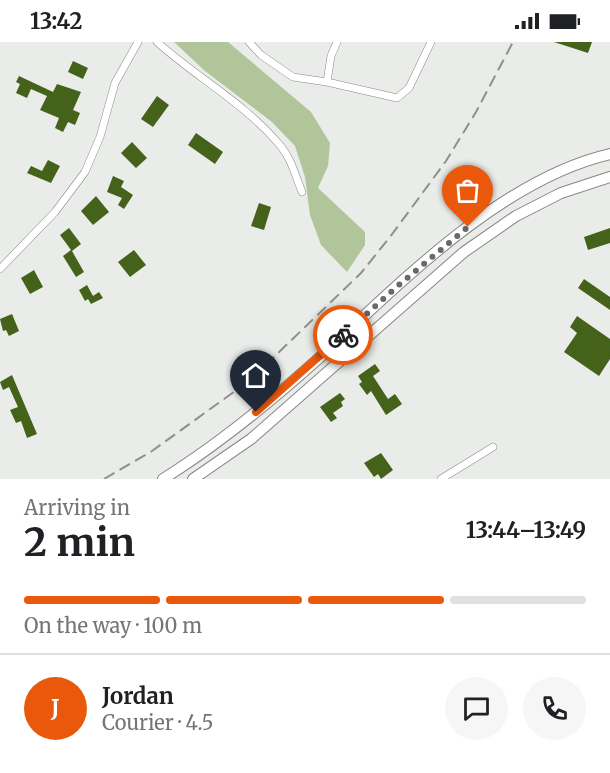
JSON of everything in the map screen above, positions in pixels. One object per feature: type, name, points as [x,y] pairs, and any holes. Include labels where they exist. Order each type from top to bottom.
[{"type":"main road","points":[[164,479],[195,460],[242,425],[459,234],[501,203],[552,176],[610,154]]},
{"type":"main road","points":[[193,479],[251,439],[464,252],[516,216],[561,193],[610,177]]},
{"type":"street","points":[[0,269],[55,212],[86,172],[100,137],[115,83],[138,42]]},
{"type":"street","points":[[157,42],[279,143],[290,160],[302,192]]},
{"type":"street","points":[[249,42],[261,55],[293,77],[398,98],[409,88],[432,42]]},
{"type":"street","points":[[327,82],[331,56],[337,42]]},
{"type":"street","points":[[441,479],[493,447]]},
{"type":"green space","points":[[174,42],[228,42],[311,112],[330,143],[328,166],[318,188],[365,232],[365,245],[347,272],[321,245],[310,215],[305,177],[295,146],[272,122],[205,71]]},
{"type":"building","points":[[554,42],[592,42],[588,53]]},
{"type":"building","points":[[73,61],[88,68],[83,79],[68,72]]},
{"type":"building","points":[[19,76],[53,92],[57,84],[81,92],[73,110],[80,113],[75,125],[68,122],[63,132],[55,128],[59,118],[40,110],[47,96],[31,89],[27,98],[16,93],[20,84],[16,82]]},
{"type":"building","points":[[157,96],[169,105],[153,127],[141,119]]},
{"type":"building","points":[[196,133],[223,152],[215,164],[188,145]]},
{"type":"building","points":[[132,142],[147,158],[136,168],[121,153]]},
{"type":"building","points":[[48,160],[60,166],[51,183],[27,173],[31,166],[42,171]]},
{"type":"building","points":[[113,176],[124,181],[121,187],[133,195],[124,209],[118,205],[122,198],[107,192]]},
{"type":"building","points":[[96,196],[109,212],[93,225],[81,211]]},
{"type":"building","points":[[259,203],[271,207],[264,230],[251,226]]},
{"type":"building","points":[[69,228],[81,244],[72,251],[84,272],[76,277],[63,256],[71,250],[60,235]]},
{"type":"building","points":[[610,228],[610,243],[588,250],[584,237]]},
{"type":"building","points":[[134,250],[146,265],[130,277],[118,262]]},
{"type":"building","points":[[34,270],[43,287],[30,294],[21,278]]},
{"type":"building","points":[[584,279],[610,297],[610,310],[578,288]]},
{"type":"building","points":[[87,285],[93,296],[99,292],[103,298],[91,304],[88,299],[85,301],[79,290]]},
{"type":"building","points":[[12,314],[19,331],[9,336],[6,330],[3,331],[0,319]]},
{"type":"building","points":[[577,316],[610,339],[610,359],[599,376],[564,352],[577,333],[570,327]]},
{"type":"building","points":[[375,364],[380,371],[373,376],[388,399],[395,394],[402,404],[386,415],[371,391],[367,395],[359,384],[362,382],[358,376]]},
{"type":"building","points":[[12,375],[37,434],[27,438],[21,421],[16,423],[10,410],[18,407],[9,387],[3,390],[0,382]]},
{"type":"building","points":[[340,393],[345,399],[341,402],[343,406],[333,413],[337,418],[331,422],[320,407]]},
{"type":"building","points":[[381,453],[393,470],[381,479],[378,474],[374,477],[364,463]]},
{"type":"railway","points":[[104,479],[152,451],[249,381],[361,273],[446,161],[476,112],[513,42]]},
{"type":"way so far","points":[[343,335],[449,241],[468,227]]},
{"type":"route","points":[[256,412],[343,335]]}]
